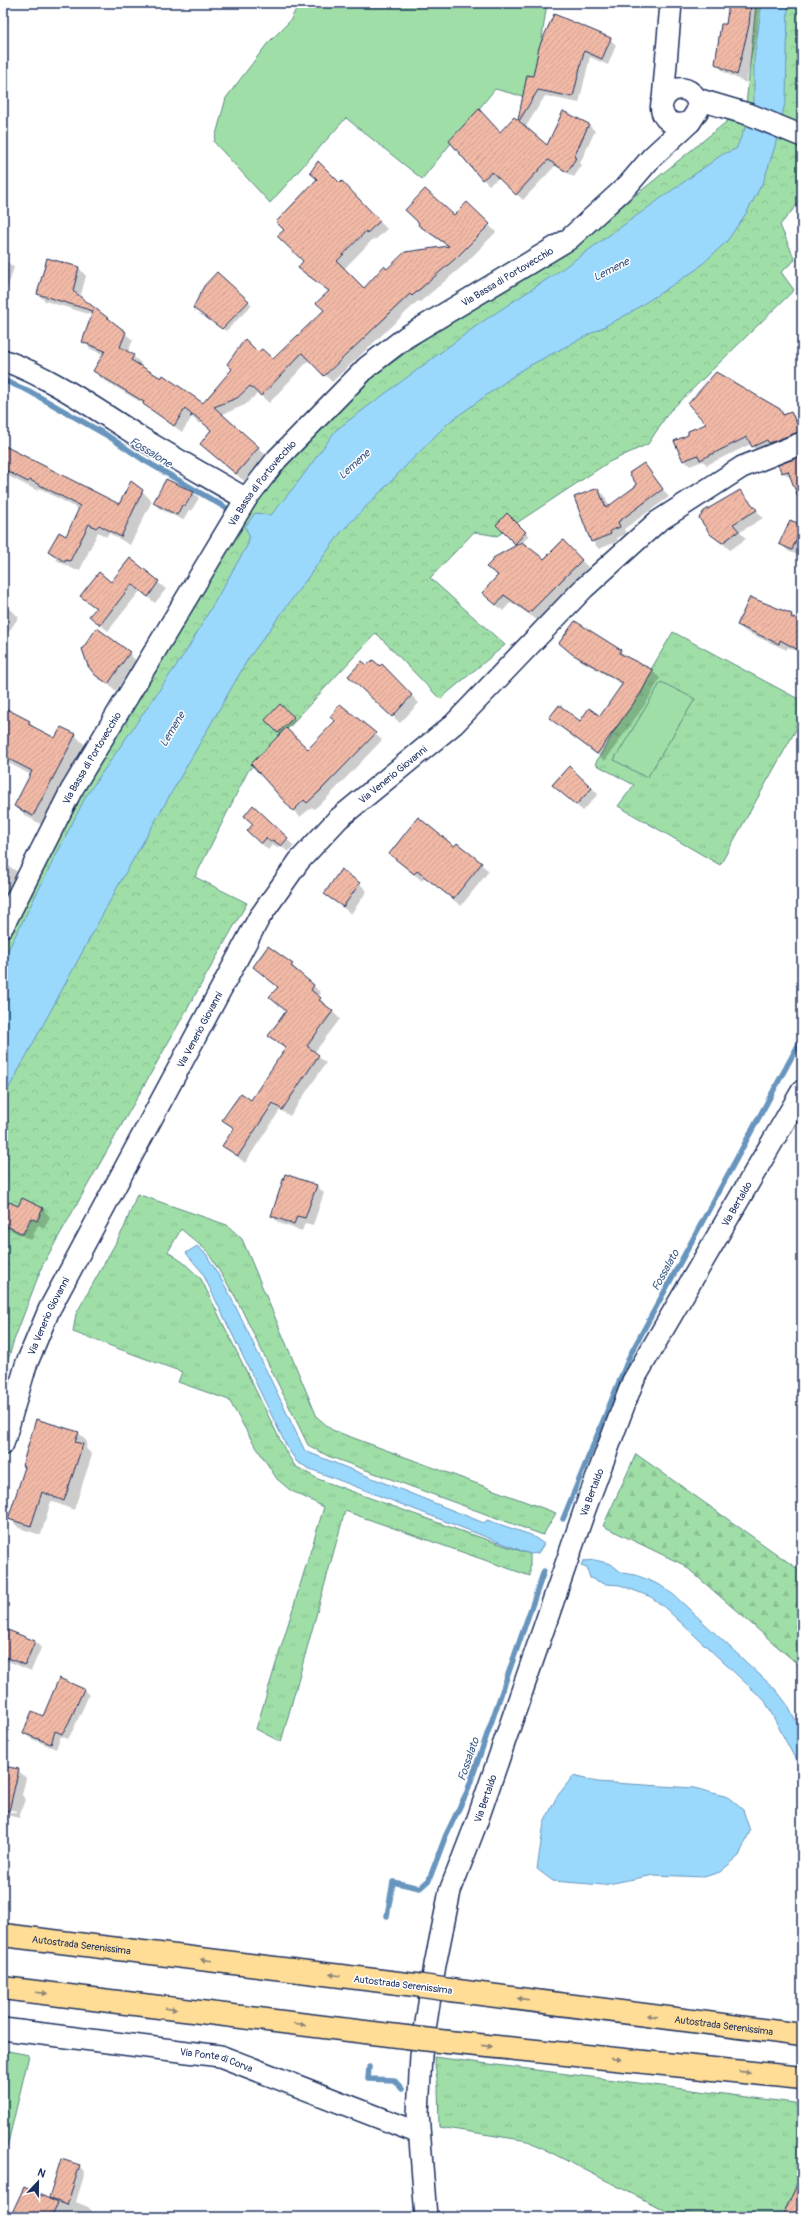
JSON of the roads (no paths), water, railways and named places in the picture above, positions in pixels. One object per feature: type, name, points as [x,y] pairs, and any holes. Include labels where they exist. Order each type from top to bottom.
[{"type":"highway","name":"Autostrada Serenissima","points":[[3,1935],[415,1985],[802,2035]]},
{"type":"highway","points":[[3,1988],[448,2042],[802,2078]]},
{"type":"street","points":[[672,3],[663,105],[664,116],[673,124],[685,124],[691,121],[742,113]]},
{"type":"street","points":[[668,56],[693,95],[698,110],[691,121]]},
{"type":"street","points":[[652,156],[666,94],[677,89],[802,136]]},
{"type":"street","name":"Via Bassa di Portovecchio","points":[[3,926],[71,791],[240,511],[277,459],[367,367],[406,337],[569,239],[628,185],[652,156],[691,121]]},
{"type":"street","points":[[3,360],[28,369],[79,397],[163,451],[240,511]]},
{"type":"street","name":"Via Venerio Giovanni","points":[[3,1444],[26,1365],[49,1310],[259,918],[299,861],[338,820],[454,724],[584,588],[657,522],[742,467],[802,443]]},
{"type":"street","name":"Via Bertaldo","points":[[426,2217],[418,2114],[421,2055],[443,1922],[450,1891],[476,1824],[585,1508],[633,1381],[802,1091]]},
{"type":"street","name":"Via Ponte di Corva","points":[[3,2029],[220,2056],[419,2133]]},
{"type":"water","name":"Lemene","points":[[762,3],[788,3],[786,99],[775,146],[764,180],[747,212],[727,241],[697,269],[628,314],[523,369],[448,423],[342,531],[248,659],[118,886],[3,1099],[3,960],[86,796],[187,650],[248,544],[249,535],[245,527],[255,513],[271,515],[299,481],[336,430],[479,324],[555,274],[723,154],[736,149],[754,108],[754,59]]},
{"type":"water","points":[[197,1246],[206,1254],[228,1291],[305,1451],[484,1523],[487,1520],[531,1535],[544,1544],[538,1553],[530,1554],[310,1469],[297,1462],[287,1447],[202,1272],[186,1253]]},
{"type":"water","points":[[595,1560],[611,1564],[622,1573],[636,1575],[660,1585],[675,1596],[776,1690],[789,1707],[802,1734],[802,1772],[765,1701],[663,1606],[651,1597],[620,1585],[605,1584],[590,1578],[587,1568],[581,1566],[583,1561]]},
{"type":"water","points":[[573,1776],[597,1782],[694,1788],[728,1797],[743,1810],[750,1831],[739,1856],[720,1872],[704,1877],[654,1875],[603,1885],[553,1881],[537,1869],[544,1823],[556,1798]]},
{"type":"waterway","name":"Fossalone","points":[[3,380],[29,391],[108,436],[142,459],[233,512]]},
{"type":"waterway","name":"Fossalato","points":[[563,1519],[630,1355],[802,1038]]},
{"type":"waterway","name":"Fossalato","points":[[387,1916],[393,1882],[420,1888],[429,1880],[446,1835],[467,1792],[544,1571]]},
{"type":"waterway","name":"Fossalato","points":[[369,2067],[368,2079],[394,2080],[402,2089]]}]
